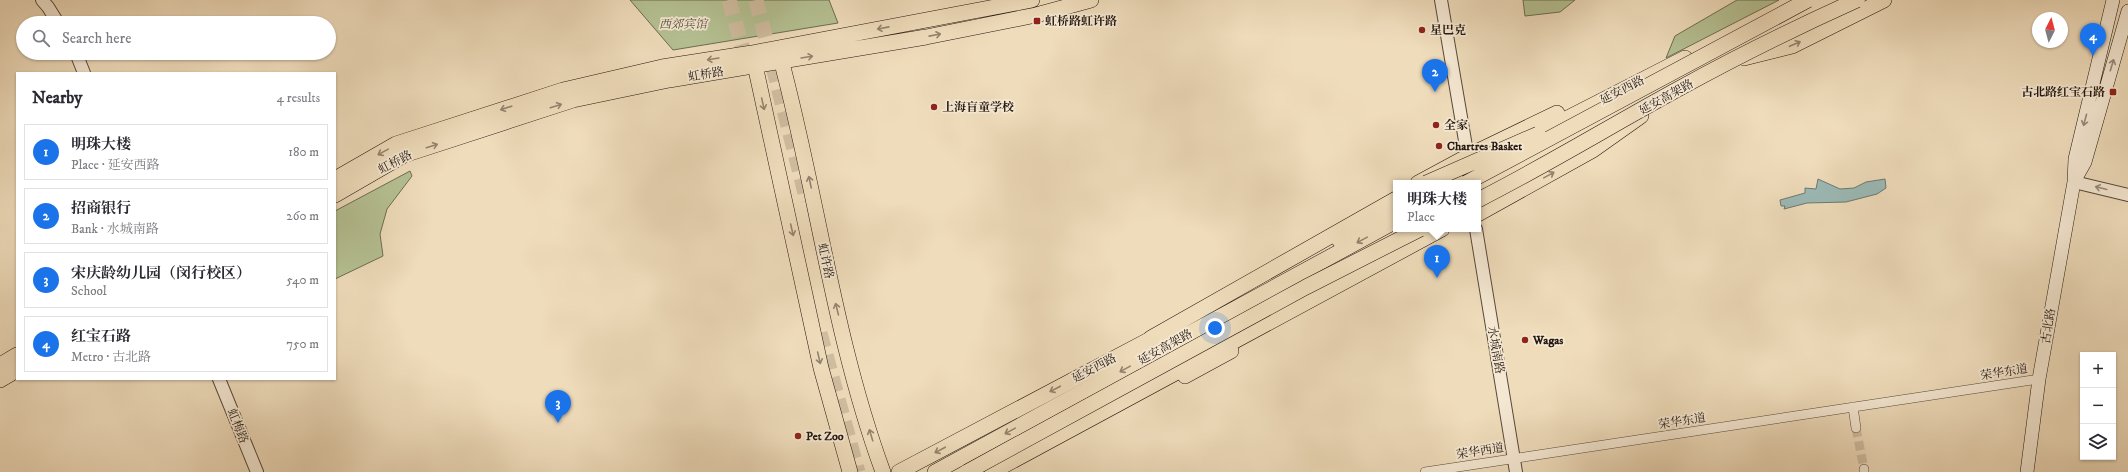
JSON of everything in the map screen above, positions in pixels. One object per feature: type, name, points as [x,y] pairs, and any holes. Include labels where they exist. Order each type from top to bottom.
[{"type":"main road","name":"虹桥路","points":[[336,194],[404,155],[573,100],[669,80],[753,59],[1032,0]]},
{"type":"main road","name":"虹桥路","points":[[780,54],[926,37],[1036,15],[1091,0]]},
{"type":"main road","name":"延安西路","points":[[1452,180],[1469,173],[1677,62],[1803,0]]},
{"type":"main road","name":"延安高架路","points":[[1469,173],[1623,98],[1803,0]]},
{"type":"main road","points":[[1803,0],[1811,23]]},
{"type":"main road","name":"延安高架路","points":[[1481,198],[1523,178],[1681,88],[1805,23],[1856,0]]},
{"type":"main road","points":[[1481,197],[1670,95],[1856,0]]},
{"type":"main road","points":[[1744,58],[1792,46],[1884,0]]},
{"type":"main road","name":"古北路","points":[[2027,472],[2039,379],[2074,182],[2075,158],[2113,0]]},
{"type":"main road","name":"古北路","points":[[2074,182],[2085,162],[2128,12]]},
{"type":"main road","name":"虹许路","points":[[780,54],[808,170],[837,311],[862,407],[883,472]]},
{"type":"main road","name":"虹桥路","points":[[336,178],[396,144],[563,90],[662,67],[753,59]]},
{"type":"main road","points":[[753,59],[821,368],[850,472]]},
{"type":"main road","points":[[1481,212],[1593,150],[1670,95]]},
{"type":"main road","points":[[1433,180],[1623,98]]},
{"type":"main road","points":[[1433,180],[1469,173]]},
{"type":"main road","points":[[1481,204],[1523,178]]},
{"type":"main road","points":[[1151,338],[1212,296],[1393,197]]},
{"type":"main road","points":[[1151,338],[1393,201]]},
{"type":"main road","name":"延安西路","points":[[899,472],[1151,338],[1218,307],[1393,211]]},
{"type":"main road","name":"延安高架路","points":[[935,472],[1393,223]]},
{"type":"main road","name":"延安高架路","points":[[967,472],[1306,287],[1413,232]]},
{"type":"main road","points":[[992,472],[1034,441],[1213,344],[1414,232]]},
{"type":"main road","points":[[992,472],[1436,232]]},
{"type":"main road","points":[[992,472],[1039,453],[1211,362],[1331,292],[1444,232]]},
{"type":"main road","points":[[0,365],[16,356]]},
{"type":"main road","points":[[0,380],[16,371]]},
{"type":"street","points":[[42,0],[53,16]]},
{"type":"street","points":[[1441,0],[1469,173]]},
{"type":"street","points":[[79,60],[84,72]]},
{"type":"street","points":[[2074,182],[2128,195]]},
{"type":"street","name":"水城南路","points":[[1476,232],[1516,472]]},
{"type":"street","name":"荣华东道","points":[[1514,458],[2039,379]]},
{"type":"street","name":"虹梅路","points":[[219,380],[257,472]]},
{"type":"street","points":[[1853,407],[1856,428]]},
{"type":"street","name":"荣华西道","points":[[1425,472],[1514,458]]},
{"type":"green space","name":"西郊宾馆","points":[[630,0],[829,0],[838,23],[673,50]]},
{"type":"green space","points":[[1523,0],[1575,0],[1560,12],[1525,16]]},
{"type":"green space","points":[[1737,0],[1779,0],[1666,58],[1675,36]]},
{"type":"green space","points":[[410,171],[412,176],[387,209],[380,234],[383,256],[336,279],[336,210]]},
{"type":"water","points":[[1818,179],[1840,189],[1854,188],[1866,182],[1885,179],[1886,188],[1877,194],[1846,202],[1807,203],[1784,209],[1785,206],[1781,206],[1780,200],[1805,193],[1805,188],[1816,189]]},
{"type":"tunnel","points":[[729,0],[748,67]]},
{"type":"tunnel","points":[[756,0],[807,201]]},
{"type":"tunnel","points":[[820,333],[858,472]]},
{"type":"tunnel","points":[[1856,428],[1864,469]]},
{"type":"place","name":"虹桥路虹许路","points":[[1037,21]]},
{"type":"place","name":"星巴克","points":[[1422,30]]},
{"type":"place","name":"红宝石路","points":[[2093,56]]},
{"type":"place","name":"招商银行","points":[[1435,92]]},
{"type":"place","name":"古北路红宝石路","points":[[2113,92]]},
{"type":"place","name":"上海盲童学校","points":[[934,107]]},
{"type":"place","name":"全家","points":[[1436,125]]},
{"type":"place","name":"Chartres Basket","points":[[1439,146]]},
{"type":"place","name":"明珠大楼","points":[[1437,278]]},
{"type":"place","name":"Wagas","points":[[1525,340]]},
{"type":"place","name":"宋庆龄幼儿园（闵行校区）","points":[[558,423]]},
{"type":"place","name":"Pet Zoo","points":[[798,436]]}]
